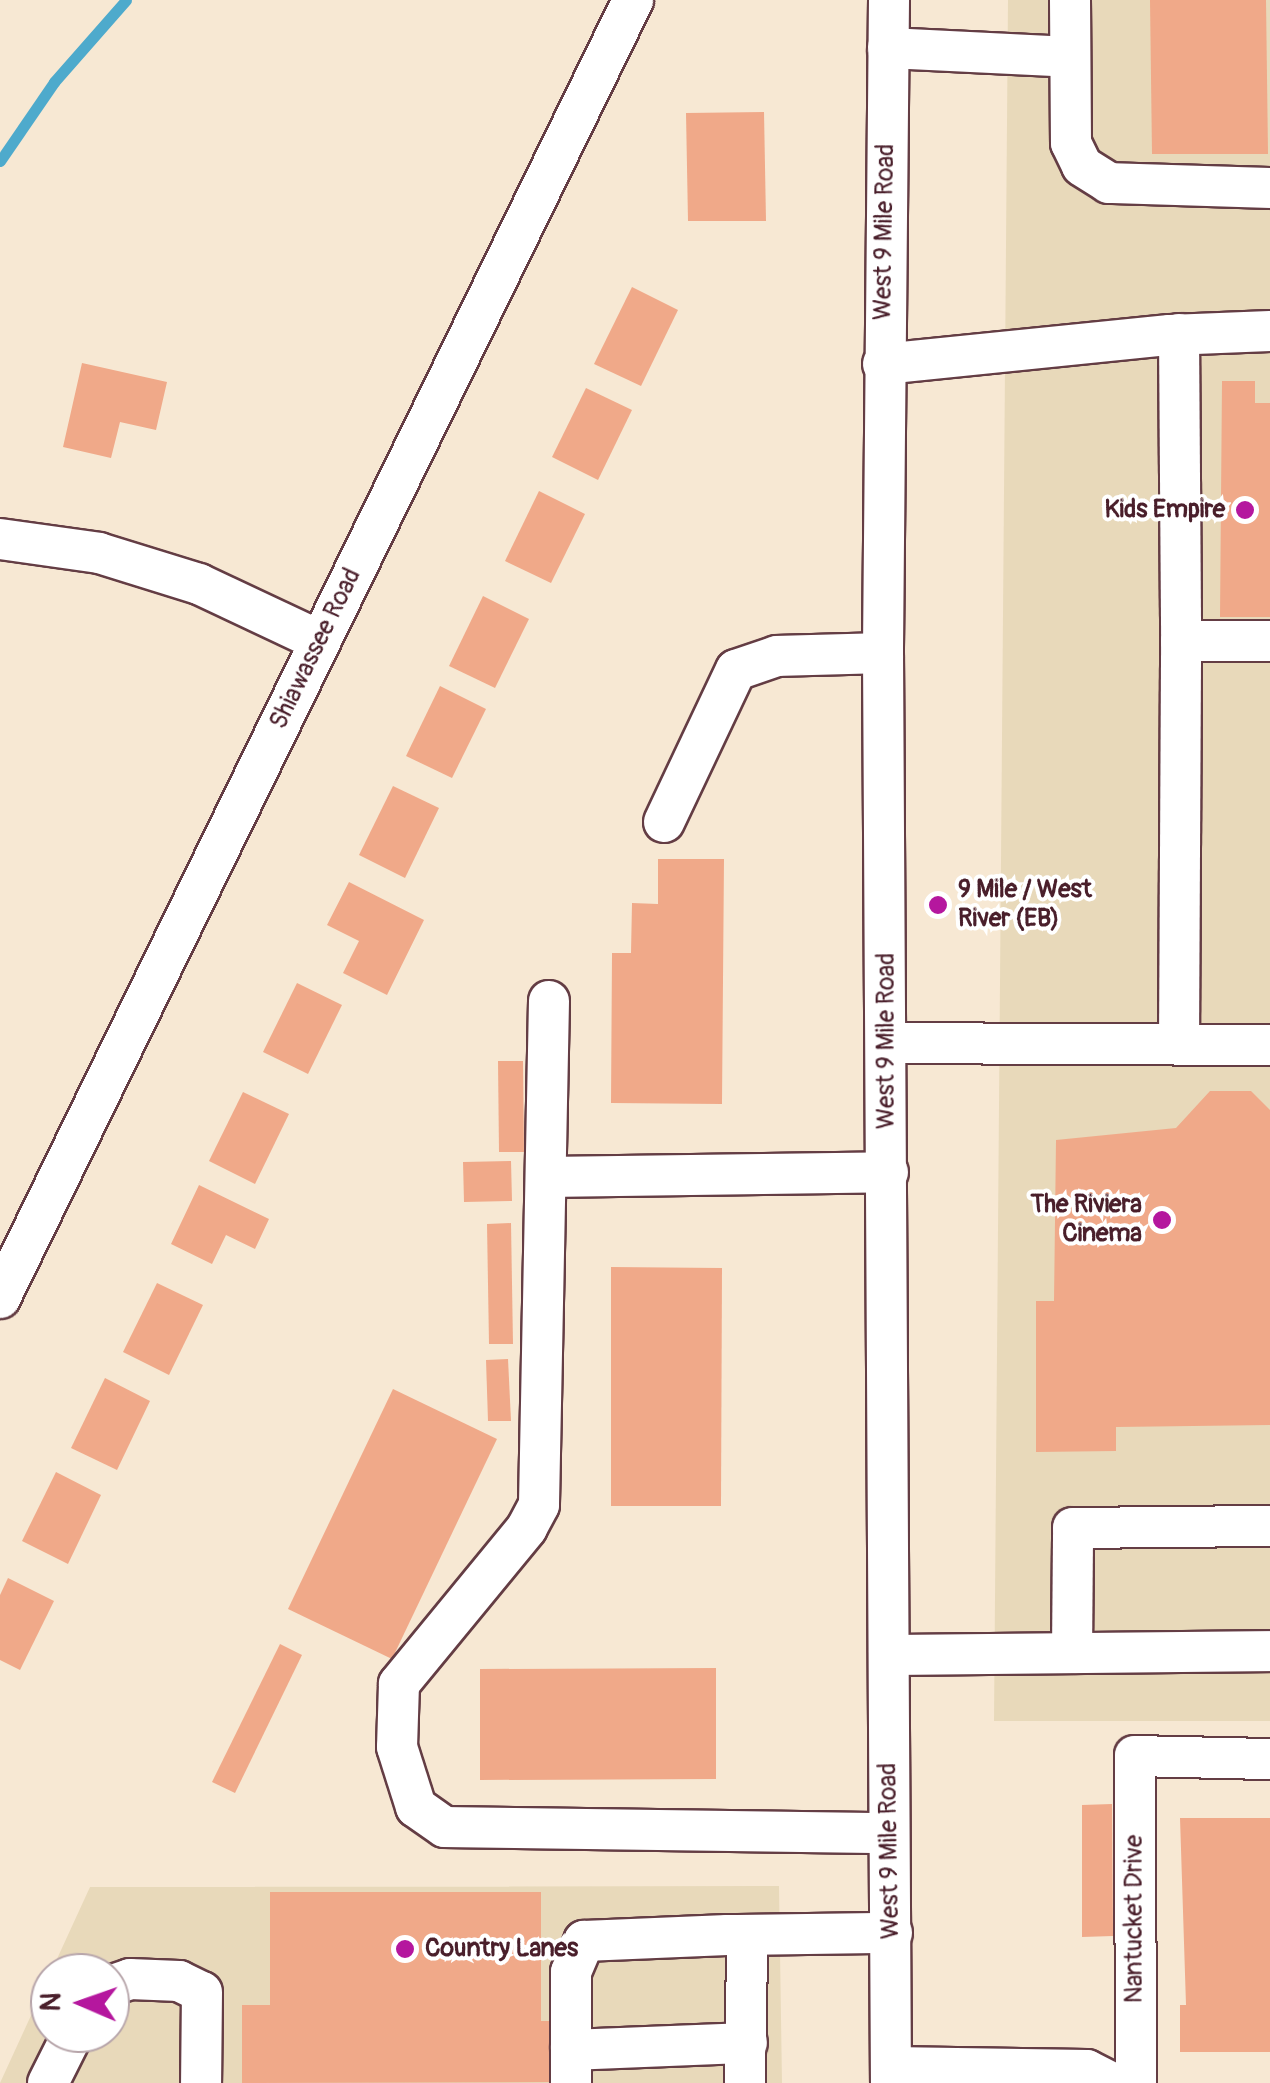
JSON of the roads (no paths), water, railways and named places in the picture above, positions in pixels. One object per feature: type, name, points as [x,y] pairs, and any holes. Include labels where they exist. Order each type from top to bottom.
[{"type":"street","name":"Shiawassee Road","points":[[0,1298],[633,0]]},
{"type":"street","name":"West 9 Mile Road","points":[[889,0],[883,652],[891,2075]]},
{"type":"street","points":[[1070,0],[1071,143],[1082,166],[1108,183],[1270,188]]},
{"type":"street","points":[[888,48],[1070,56]]},
{"type":"street","points":[[884,364],[1179,334],[1270,331]]},
{"type":"street","points":[[1179,334],[1179,1044]]},
{"type":"street","points":[[0,539],[99,553],[200,584],[320,641]]},
{"type":"street","points":[[1181,641],[1270,641]]},
{"type":"street","points":[[664,822],[736,670],[777,656],[883,652]]},
{"type":"street","points":[[549,1001],[539,1505],[527,1528],[399,1684],[397,1747],[416,1807],[445,1827],[889,1833]]},
{"type":"street","points":[[887,1043],[1270,1045]]},
{"type":"street","points":[[548,1177],[888,1172]]},
{"type":"street","points":[[1072,1653],[1074,1528],[1270,1526]]},
{"type":"street","points":[[889,1655],[1270,1651]]},
{"type":"street","name":"Nantucket Drive","points":[[1136,2083],[1134,1756],[1270,1759]]},
{"type":"street","points":[[746,2043],[571,2066],[571,1972],[584,1941],[892,1934]]},
{"type":"street","points":[[740,1935],[747,1951],[746,2083]]},
{"type":"street","points":[[130,1979],[179,1981],[202,1992],[201,2083]]},
{"type":"street","points":[[48,2083],[63,2053]]},
{"type":"street","points":[[891,2075],[1088,2070],[1112,2083]]},
{"type":"waterway","points":[[0,161],[54,82],[126,0]]},
{"type":"place","name":"Kids Empire","points":[[1245,510]]},
{"type":"place","name":"9 Mile / West River (EB)","points":[[938,905]]},
{"type":"place","name":"The Riviera Cinema","points":[[1162,1220]]},
{"type":"place","name":"Country Lanes","points":[[405,1949]]}]
